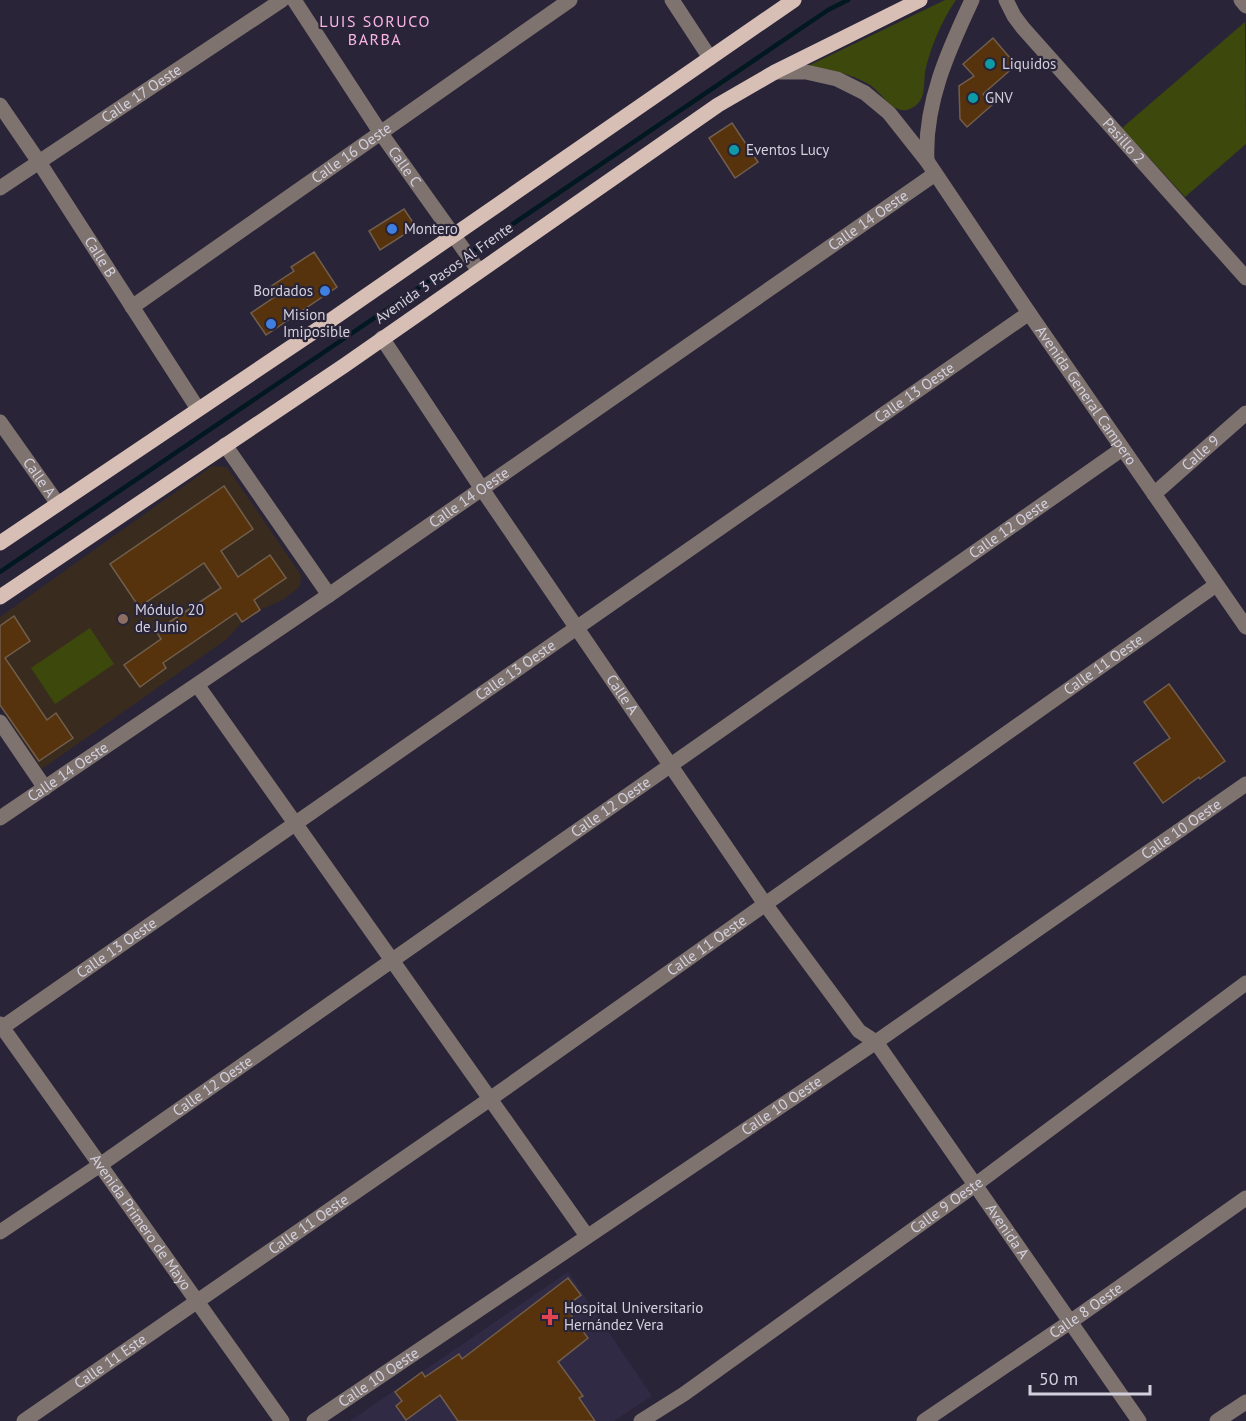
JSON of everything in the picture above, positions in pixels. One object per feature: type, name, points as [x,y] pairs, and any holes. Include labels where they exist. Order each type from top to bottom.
[{"type":"main road","name":"Avenida 3 Pasos Al Frente","points":[[0,597],[382,338],[466,254],[710,58],[794,0]]},
{"type":"main road","name":"Avenida 3 Pasos Al Frente","points":[[0,543],[198,410],[774,72],[920,0]]},
{"type":"street","name":"Calle 17 Oeste","points":[[0,188],[282,0]]},
{"type":"street","name":"Calle C","points":[[294,0],[380,132],[466,254]]},
{"type":"street","name":"Calle 16 Oeste","points":[[132,307],[570,0]]},
{"type":"street","points":[[672,0],[710,58]]},
{"type":"street","points":[[931,168],[926,136],[932,103],[947,52],[972,0]]},
{"type":"street","name":"Pasillo 2","points":[[1006,0],[1023,28],[1246,278]]},
{"type":"street","points":[[1241,0],[1246,6]]},
{"type":"street","name":"Avenida General Campero","points":[[774,72],[806,72],[837,79],[865,93],[889,113],[931,168],[1246,627]]},
{"type":"street","name":"Calle B","points":[[0,105],[198,410]]},
{"type":"street","name":"Calle 14 Oeste","points":[[0,818],[198,686],[482,489],[931,168]]},
{"type":"street","name":"Calle 13 Oeste","points":[[1,1027],[1029,313]]},
{"type":"street","name":"Calle A","points":[[382,338],[482,489],[765,904],[859,1030],[876,1042]]},
{"type":"street","name":"Calle 9","points":[[1154,494],[1246,413]]},
{"type":"street","name":"Calle A","points":[[0,422],[58,504]]},
{"type":"street","points":[[225,445],[329,595]]},
{"type":"street","name":"Calle 12 Oeste","points":[[0,1232],[100,1165],[1122,448]]},
{"type":"street","name":"Calle 11 Oeste","points":[[197,1302],[490,1099],[1215,585]]},
{"type":"street","points":[[198,686],[587,1236]]},
{"type":"street","points":[[0,722],[45,788]]},
{"type":"street","name":"Calle 10 Oeste","points":[[314,1421],[876,1042],[1246,784]]},
{"type":"street","name":"Calle 9 Oeste","points":[[641,1421],[684,1394],[975,1185],[1246,983]]},
{"type":"street","name":"Avenida Primero de Mayo","points":[[1,1027],[282,1421]]},
{"type":"street","name":"Avenida A","points":[[876,1042],[1139,1421]]},
{"type":"street","name":"Calle 8 Oeste","points":[[924,1421],[1246,1198]]},
{"type":"street","name":"Calle 11 Este","points":[[24,1421],[197,1302]]},
{"type":"street","points":[[1217,1421],[1246,1402]]},
{"type":"shaded area","name":"Módulo 20 de Junio","points":[[212,466],[227,467],[301,575],[300,586],[283,600],[260,610],[242,622],[227,639],[42,769],[0,707],[0,617]]},
{"type":"shaded area","name":"Hospital Universitario Hernández Vera","points":[[568,1272],[652,1396],[614,1421],[350,1421]]},
{"type":"green space","points":[[945,0],[956,0],[933,44],[925,72],[922,96],[915,106],[907,110],[896,108],[870,85],[856,78],[832,70],[808,66]]},
{"type":"green space","points":[[1245,22],[1246,144],[1185,197],[1122,128]]},
{"type":"green space","points":[[90,628],[114,664],[55,704],[31,668]]},
{"type":"building","points":[[993,38],[1016,65],[983,94],[992,105],[967,127],[960,119],[959,86],[974,76],[963,64]]},
{"type":"building","name":"Eventos Lucy","points":[[732,123],[758,162],[735,178],[709,138]]},
{"type":"building","name":"Montero","points":[[404,209],[416,227],[380,250],[369,231]]},
{"type":"building","points":[[314,252],[337,287],[266,335],[251,313],[276,296],[270,287],[294,271],[291,267]]},
{"type":"building","points":[[224,486],[253,529],[221,551],[238,577],[270,555],[286,578],[254,600],[260,610],[242,622],[236,613],[163,663],[166,668],[140,687],[124,665],[161,639],[156,631],[221,588],[204,563],[139,607],[110,564]]},
{"type":"building","points":[[14,616],[30,641],[5,658],[47,720],[56,713],[73,738],[39,761],[0,705],[0,626]]},
{"type":"building","points":[[1169,684],[1225,761],[1163,803],[1134,763],[1170,738],[1144,702]]},
{"type":"building","name":"Hospital Universitario Hernández Vera","points":[[568,1278],[581,1295],[565,1307],[588,1338],[558,1362],[583,1396],[579,1398],[595,1421],[458,1421],[440,1395],[406,1420],[396,1406],[402,1401],[395,1392],[422,1372],[425,1377],[459,1354],[462,1359]]},
{"type":"waterway","points":[[0,572],[828,10],[848,0]]},
{"type":"place","name":"Liquidos","points":[[990,64]]},
{"type":"place","name":"GNV","points":[[973,98]]},
{"type":"place","name":"Eventos Lucy","points":[[734,150]]},
{"type":"place","name":"Montero","points":[[392,229]]},
{"type":"place","name":"Bordados","points":[[325,291]]},
{"type":"place","name":"Mision Imiposible","points":[[271,324]]},
{"type":"place","name":"Módulo 20 de Junio","points":[[123,619]]},
{"type":"place","name":"Hospital Universitario Hernández Vera","points":[[550,1317]]},
{"type":"district","name":"LUIS SORUCO BARBA","points":[[375,30]]}]
